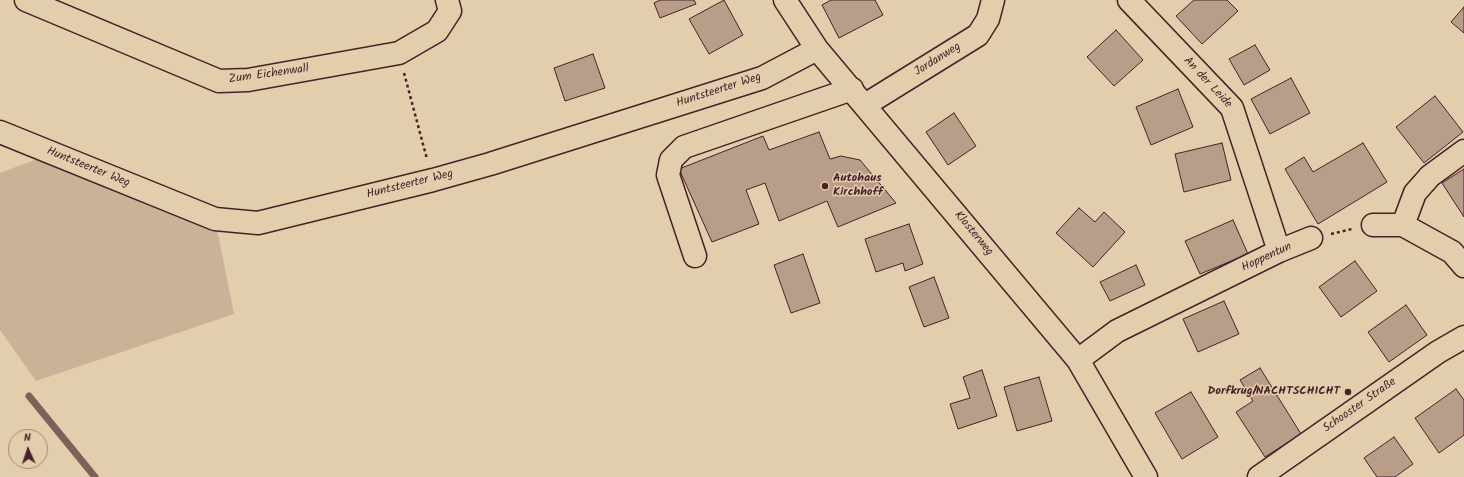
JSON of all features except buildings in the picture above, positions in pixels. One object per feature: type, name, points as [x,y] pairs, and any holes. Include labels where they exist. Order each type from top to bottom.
[{"type":"street","name":"Zum Eichenwall","points":[[26,0],[218,82],[248,80],[399,54],[437,31],[450,12],[447,0]]},
{"type":"street","name":"Klosterweg","points":[[785,0],[817,49],[1078,360],[1146,477]]},
{"type":"street","name":"Jordanweg","points":[[695,256],[668,175],[671,160],[684,147],[858,97],[978,35],[988,18],[993,0]]},
{"type":"street","name":"An der Leide","points":[[1129,0],[1232,108],[1279,251]]},
{"type":"street","name":"Huntsteerter Weg","points":[[0,132],[215,219],[258,222],[433,180],[490,164],[762,78],[817,49]]},
{"type":"street","points":[[1403,225],[1415,193],[1430,176],[1464,151]]},
{"type":"street","points":[[1373,225],[1403,225],[1452,252],[1464,266]]},
{"type":"street","name":"Hoppentun","points":[[1078,360],[1117,331],[1279,251],[1311,238]]},
{"type":"street","name":"Schooster Straße","points":[[1258,477],[1431,357],[1464,337]]},
{"type":"path","points":[[399,54],[433,180]]},
{"type":"path","points":[[1311,238],[1373,225]]},
{"type":"shaded area","points":[[53,153],[215,219],[234,314],[36,381],[0,330],[0,173]]},
{"type":"waterway","points":[[29,396],[95,477]]},
{"type":"place","name":"Autohaus Kirchhoff","points":[[825,186]]},
{"type":"place","name":"Dorfkrug/NACHTSCHICHT","points":[[1348,392]]}]
